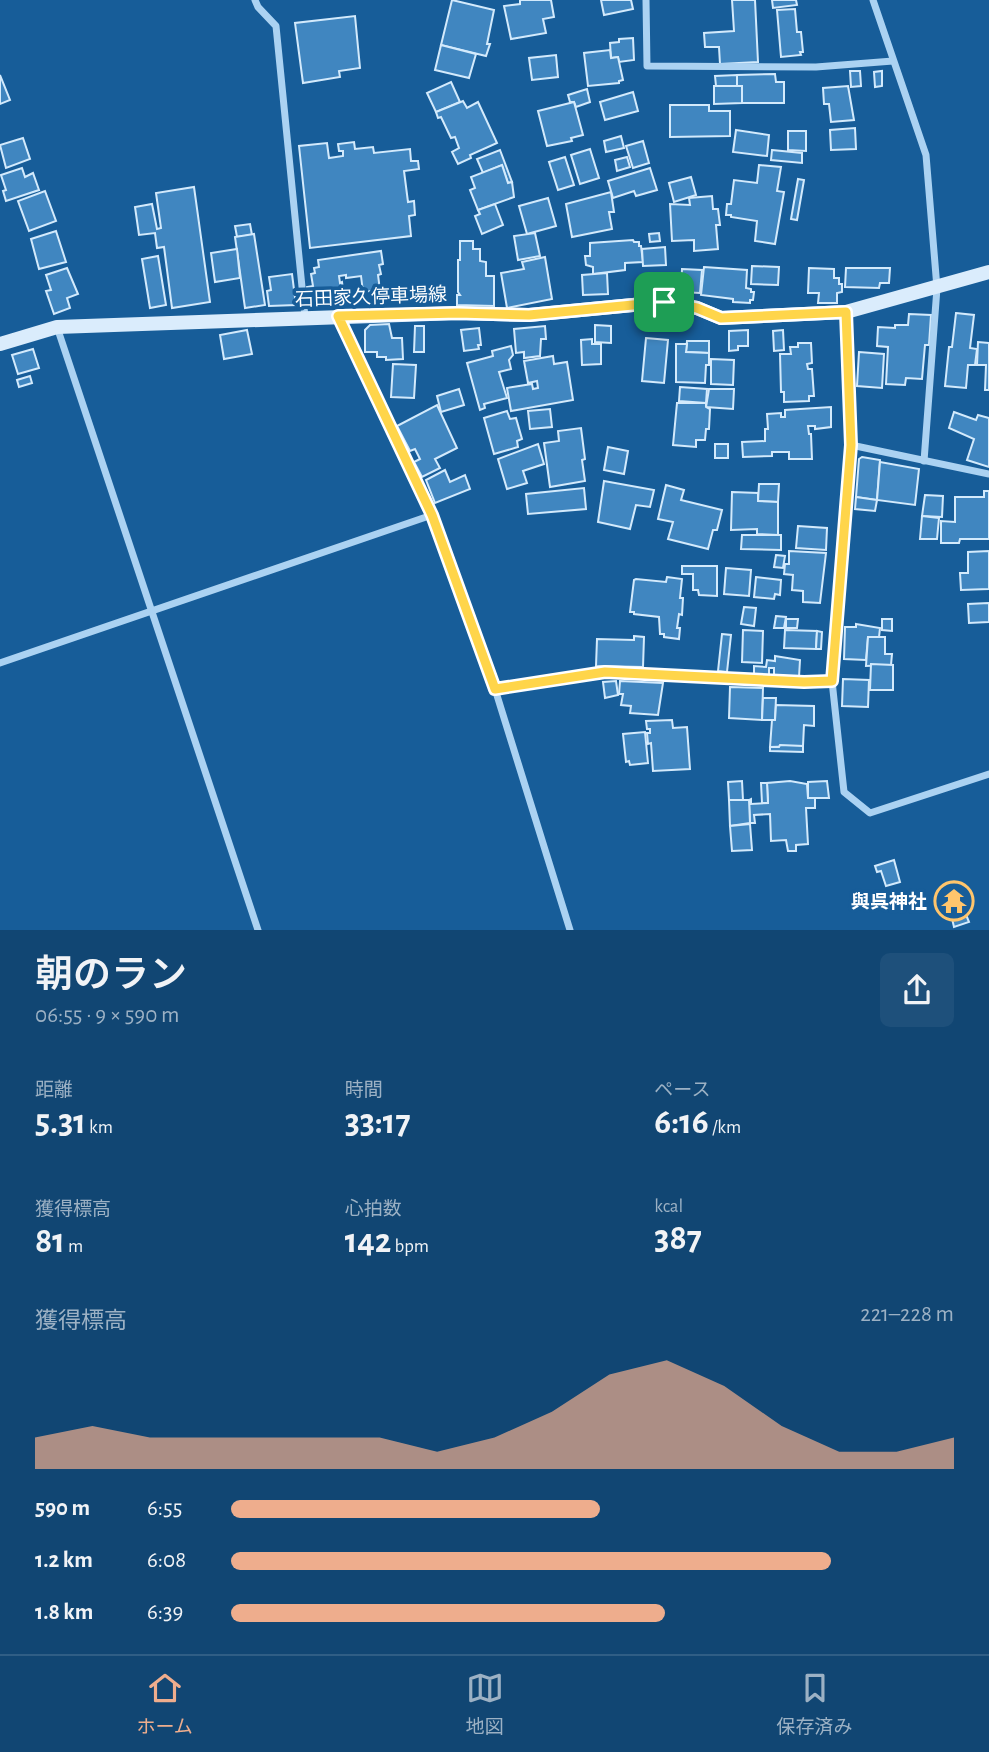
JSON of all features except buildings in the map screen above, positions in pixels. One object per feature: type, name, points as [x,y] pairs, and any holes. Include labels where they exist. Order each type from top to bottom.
[{"type":"main road","name":"石田家久停車場線","points":[[0,344],[57,327],[338,316],[458,313],[529,315],[664,302],[697,308],[721,318],[846,312],[989,272]]},
{"type":"street","points":[[256,0],[258,7],[276,26],[305,317]]},
{"type":"street","points":[[646,0],[647,66],[816,67],[893,61]]},
{"type":"street","points":[[873,0],[926,155],[937,288],[924,461]]},
{"type":"street","points":[[846,312],[851,445],[832,681],[844,793],[870,813],[989,774]]},
{"type":"street","points":[[338,316],[432,515],[495,689],[570,929]]},
{"type":"street","points":[[57,327],[258,929]]},
{"type":"street","points":[[851,445],[989,474]]},
{"type":"street","points":[[0,663],[432,515]]},
{"type":"street","points":[[495,689],[605,672],[804,682],[832,681]]},
{"type":"place","name":"與呉神社","points":[[954,901]]},
{"type":"route","points":[[664,302],[697,308],[721,318],[846,312],[851,445],[832,681],[804,682],[605,672],[495,689],[432,515],[338,316],[458,313],[529,315],[664,302]]}]
